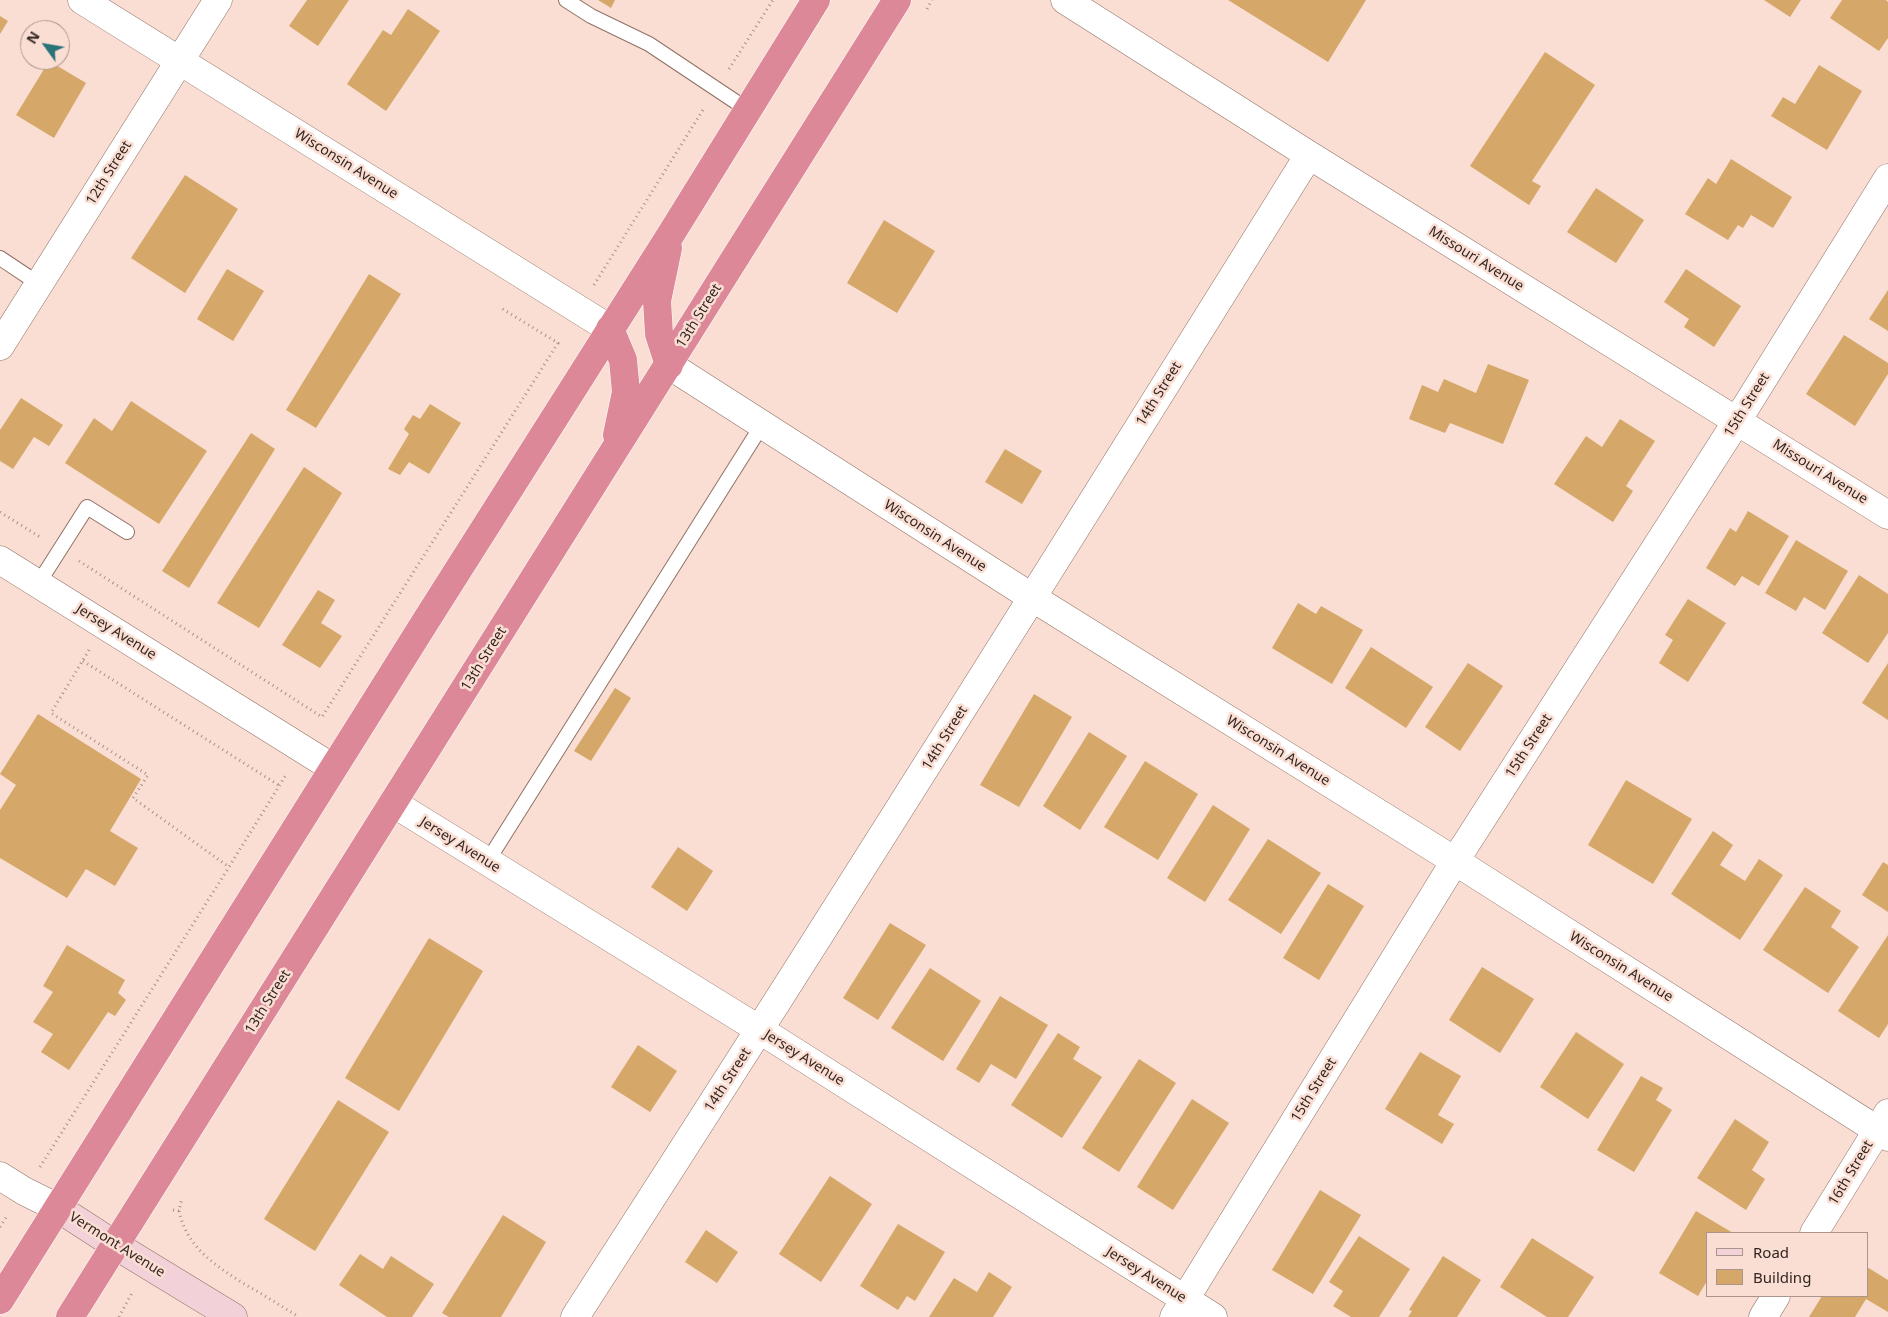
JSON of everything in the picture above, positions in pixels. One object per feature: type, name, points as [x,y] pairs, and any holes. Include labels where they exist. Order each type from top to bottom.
[{"type":"highway","points":[[0,1300],[333,768],[671,234],[816,0]]},
{"type":"highway","name":"13th Street","points":[[70,1317],[669,365],[885,12],[897,0]]},
{"type":"highway","points":[[669,365],[659,334],[657,301],[671,234]]},
{"type":"highway","points":[[610,329],[623,360],[626,392],[614,451]]},
{"type":"main road","name":"Vermont Avenue","points":[[58,1208],[234,1317]]},
{"type":"street","name":"Wisconsin Avenue","points":[[82,0],[610,329]]},
{"type":"street","name":"12th Street","points":[[0,346],[218,0]]},
{"type":"street","name":"Missouri Avenue","points":[[1065,0],[1309,155],[1888,515]]},
{"type":"street","name":"14th Street","points":[[575,1317],[760,1030],[1033,598],[1309,155]]},
{"type":"street","name":"15th Street","points":[[1179,1308],[1455,861],[1737,421],[1888,178]]},
{"type":"street","name":"Wisconsin Avenue","points":[[669,365],[1033,598],[1884,1127]]},
{"type":"street","name":"Jersey Avenue","points":[[0,560],[333,768]]},
{"type":"street","name":"Jersey Avenue","points":[[393,803],[760,1030],[1179,1308],[1213,1317]]},
{"type":"street","name":"16th Street","points":[[1815,1232],[1884,1127]]},
{"type":"street","name":"Vermont Avenue","points":[[0,1176],[24,1191],[58,1208]]},
{"type":"street","points":[[1763,1317],[1775,1297]]},
{"type":"lane","points":[[566,0],[590,16],[649,44],[748,110]]},
{"type":"lane","points":[[0,258],[39,284]]},
{"type":"lane","points":[[487,862],[762,425]]},
{"type":"lane","points":[[38,584],[87,507],[127,532]]},
{"type":"path","points":[[0,1227],[229,867],[301,749],[773,0]]},
{"type":"path","points":[[502,308],[558,343]]},
{"type":"path","points":[[0,512],[177,622],[322,717]]},
{"type":"path","points":[[92,645],[51,713],[148,775],[133,798],[229,867]]},
{"type":"path","points":[[83,661],[280,786]]},
{"type":"path","points":[[178,1211],[188,1236],[200,1252],[214,1265],[299,1317]]},
{"type":"path","points":[[4,1220],[13,1223],[35,1245]]},
{"type":"building","points":[[307,0],[349,0],[318,46],[289,26]]},
{"type":"building","points":[[598,0],[615,0],[611,8]]},
{"type":"building","points":[[1228,0],[1366,0],[1328,62]]},
{"type":"building","points":[[1764,0],[1801,0],[1790,17]]},
{"type":"building","points":[[1842,0],[1886,0],[1888,2],[1888,38],[1879,51],[1830,18]]},
{"type":"building","points":[[408,9],[440,31],[386,111],[347,84],[383,30],[391,35]]},
{"type":"building","points":[[0,16],[8,21],[0,34]]},
{"type":"building","points":[[1545,52],[1595,85],[1532,181],[1541,186],[1529,205],[1470,166]]},
{"type":"building","points":[[1819,65],[1862,91],[1827,150],[1771,116],[1783,97],[1795,104]]},
{"type":"building","points":[[44,70],[64,70],[86,83],[54,138],[16,115]]},
{"type":"building","points":[[1731,159],[1792,197],[1773,228],[1751,215],[1743,228],[1738,225],[1728,240],[1685,214],[1708,178],[1716,184]]},
{"type":"building","points":[[185,175],[238,209],[185,293],[131,258]]},
{"type":"building","points":[[1596,188],[1644,220],[1616,263],[1567,232]]},
{"type":"building","points":[[884,220],[935,251],[897,313],[847,283]]},
{"type":"building","points":[[227,269],[264,291],[233,341],[197,319]]},
{"type":"building","points":[[1686,269],[1741,306],[1714,347],[1684,327],[1689,319],[1664,302]]},
{"type":"building","points":[[369,274],[401,294],[316,428],[286,410]]},
{"type":"building","points":[[1888,290],[1888,331],[1869,319]]},
{"type":"building","points":[[1844,335],[1888,363],[1888,374],[1855,426],[1806,394]]},
{"type":"building","points":[[1488,364],[1529,380],[1503,444],[1450,423],[1445,433],[1409,419],[1422,385],[1438,392],[1444,379],[1476,393]]},
{"type":"building","points":[[21,398],[63,425],[49,446],[34,437],[13,469],[0,461],[0,430]]},
{"type":"building","points":[[131,401],[207,451],[159,524],[65,463],[94,418],[112,431]]},
{"type":"building","points":[[430,404],[461,423],[429,474],[409,462],[400,475],[388,469],[409,434],[404,429],[413,415],[420,419]]},
{"type":"building","points":[[1620,419],[1655,441],[1626,486],[1633,491],[1613,522],[1554,484],[1586,436],[1602,447]]},
{"type":"building","points":[[251,433],[275,449],[189,588],[162,571]]},
{"type":"building","points":[[1005,449],[1042,471],[1022,504],[985,482]]},
{"type":"building","points":[[304,467],[342,493],[259,628],[217,603]]},
{"type":"building","points":[[1748,511],[1789,536],[1759,586],[1742,576],[1735,586],[1706,568],[1730,528],[1736,532]]},
{"type":"building","points":[[1796,540],[1848,571],[1825,610],[1804,597],[1796,611],[1765,593]]},
{"type":"building","points":[[1859,575],[1888,594],[1888,633],[1868,663],[1822,633]]},
{"type":"building","points":[[318,590],[335,600],[321,623],[342,636],[320,668],[282,645]]},
{"type":"building","points":[[1688,599],[1726,623],[1688,682],[1659,663],[1673,640],[1665,635]]},
{"type":"building","points":[[1298,603],[1316,614],[1321,606],[1363,630],[1332,684],[1272,648]]},
{"type":"building","points":[[1371,647],[1433,687],[1406,728],[1345,688]]},
{"type":"building","points":[[1468,663],[1503,686],[1460,751],[1425,727]]},
{"type":"building","points":[[1888,663],[1888,720],[1862,703]]},
{"type":"building","points":[[615,688],[631,698],[591,761],[574,751]]},
{"type":"building","points":[[1034,694],[1072,717],[1019,807],[980,785]]},
{"type":"building","points":[[38,714],[141,779],[110,831],[138,848],[115,886],[86,869],[67,898],[0,858],[0,810],[16,785],[0,774]]},
{"type":"building","points":[[1089,732],[1127,756],[1080,830],[1043,806]]},
{"type":"building","points":[[1145,761],[1198,794],[1158,860],[1104,827]]},
{"type":"building","points":[[1626,780],[1692,819],[1653,884],[1588,845]]},
{"type":"building","points":[[1213,805],[1250,829],[1205,902],[1167,878]]},
{"type":"building","points":[[1713,831],[1733,845],[1720,865],[1745,881],[1759,859],[1783,875],[1740,940],[1671,894]]},
{"type":"building","points":[[1268,839],[1321,873],[1281,934],[1228,900]]},
{"type":"building","points":[[678,847],[713,871],[687,911],[651,887]]},
{"type":"building","points":[[1883,862],[1888,865],[1888,912],[1862,895]]},
{"type":"building","points":[[1328,884],[1364,906],[1319,980],[1283,958]]},
{"type":"building","points":[[1805,887],[1841,911],[1831,927],[1859,947],[1828,993],[1763,950]]},
{"type":"building","points":[[890,923],[926,945],[878,1020],[843,998]]},
{"type":"building","points":[[1888,935],[1888,1024],[1879,1038],[1838,1011]]},
{"type":"building","points":[[429,938],[483,971],[399,1111],[345,1078]]},
{"type":"building","points":[[67,945],[125,980],[118,993],[126,1000],[115,1016],[108,1012],[69,1070],[41,1052],[53,1034],[33,1022],[53,992],[43,986]]},
{"type":"building","points":[[1482,967],[1534,999],[1500,1053],[1449,1020]]},
{"type":"building","points":[[930,968],[981,1001],[943,1061],[891,1028]]},
{"type":"building","points":[[1000,996],[1048,1025],[1016,1079],[991,1064],[979,1083],[956,1069]]},
{"type":"building","points":[[1576,1032],[1624,1064],[1588,1119],[1540,1087]]},
{"type":"building","points":[[1058,1033],[1080,1047],[1073,1059],[1102,1077],[1062,1138],[1011,1105]]},
{"type":"building","points":[[638,1045],[677,1071],[650,1112],[611,1087]]},
{"type":"building","points":[[1420,1052],[1461,1076],[1438,1115],[1454,1124],[1442,1144],[1385,1109]]},
{"type":"building","points":[[1139,1059],[1176,1083],[1119,1172],[1082,1148]]},
{"type":"building","points":[[1641,1076],[1663,1088],[1656,1100],[1672,1110],[1634,1172],[1597,1150]]},
{"type":"building","points":[[1192,1099],[1229,1123],[1173,1210],[1137,1187]]},
{"type":"building","points":[[338,1100],[389,1132],[315,1251],[264,1219]]},
{"type":"building","points":[[1735,1119],[1769,1142],[1752,1170],[1765,1179],[1746,1210],[1697,1178]]},
{"type":"building","points":[[830,1176],[872,1204],[821,1282],[779,1254]]},
{"type":"building","points":[[1320,1190],[1361,1215],[1313,1294],[1272,1270]]},
{"type":"building","points":[[1696,1211],[1731,1232],[1706,1232],[1706,1283],[1698,1296],[1659,1273]]},
{"type":"building","points":[[503,1215],[546,1242],[501,1317],[449,1317],[442,1313]]},
{"type":"building","points":[[898,1224],[945,1252],[915,1301],[907,1296],[898,1310],[860,1286]]},
{"type":"building","points":[[706,1230],[738,1252],[717,1283],[685,1262]]},
{"type":"building","points":[[1359,1236],[1410,1269],[1379,1317],[1351,1317],[1333,1306],[1343,1291],[1329,1282]]},
{"type":"building","points":[[1532,1238],[1594,1277],[1568,1317],[1547,1317],[1500,1287]]},
{"type":"building","points":[[360,1254],[383,1269],[391,1256],[434,1284],[412,1317],[387,1317],[339,1285]]},
{"type":"building","points":[[1443,1256],[1481,1280],[1457,1317],[1408,1317],[1412,1311],[1409,1310]]},
{"type":"building","points":[[1868,1268],[1888,1280],[1888,1312],[1866,1299],[1855,1317],[1809,1317],[1821,1297],[1868,1297]]},
{"type":"building","points":[[989,1272],[1012,1287],[993,1317],[929,1317],[954,1278],[977,1292]]}]
